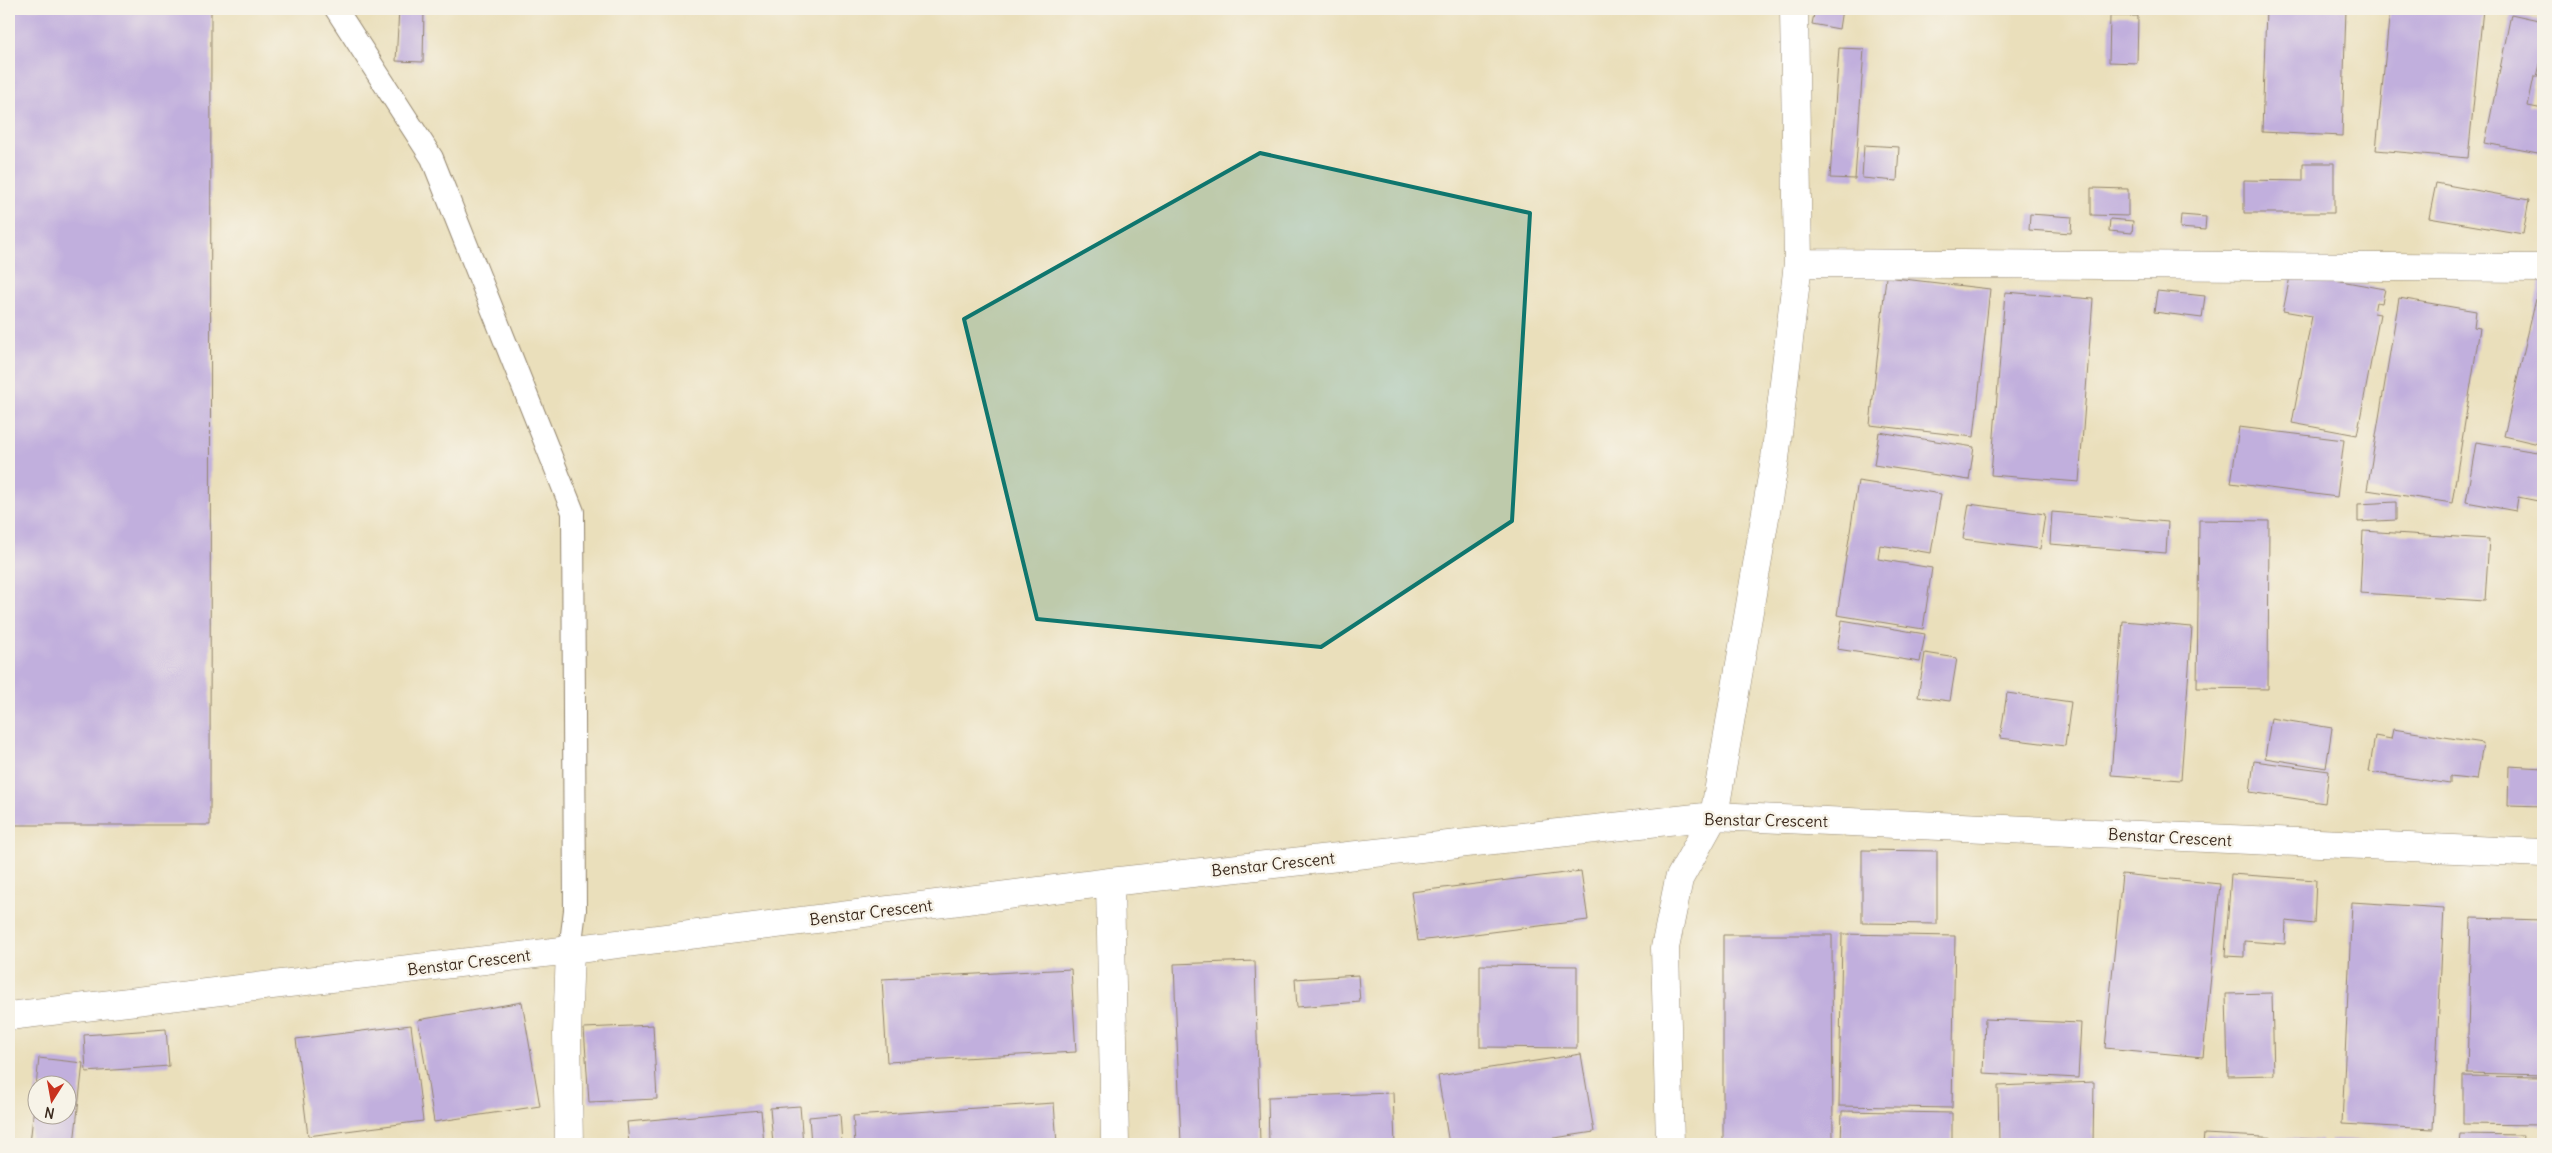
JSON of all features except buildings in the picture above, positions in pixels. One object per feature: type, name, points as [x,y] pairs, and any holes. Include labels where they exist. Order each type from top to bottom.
[{"type":"street","points":[[1670,1144],[1665,948],[1680,879],[1714,816],[1743,659],[1776,459],[1798,263],[1794,9]]},
{"type":"street","points":[[1798,263],[2543,268]]},
{"type":"street","name":"Benstar Crescent","points":[[9,1023],[1110,882],[1714,816],[2543,854]]},
{"type":"street","points":[[1110,882],[1115,1144]]},
{"type":"street","points":[[569,1144],[567,1034],[570,950]]},
{"type":"lane","points":[[336,9],[432,158],[574,512],[575,910],[570,950]]},
{"type":"highlighted area","points":[[1260,153],[1530,213],[1512,521],[1321,647],[1037,619],[964,319]]}]
